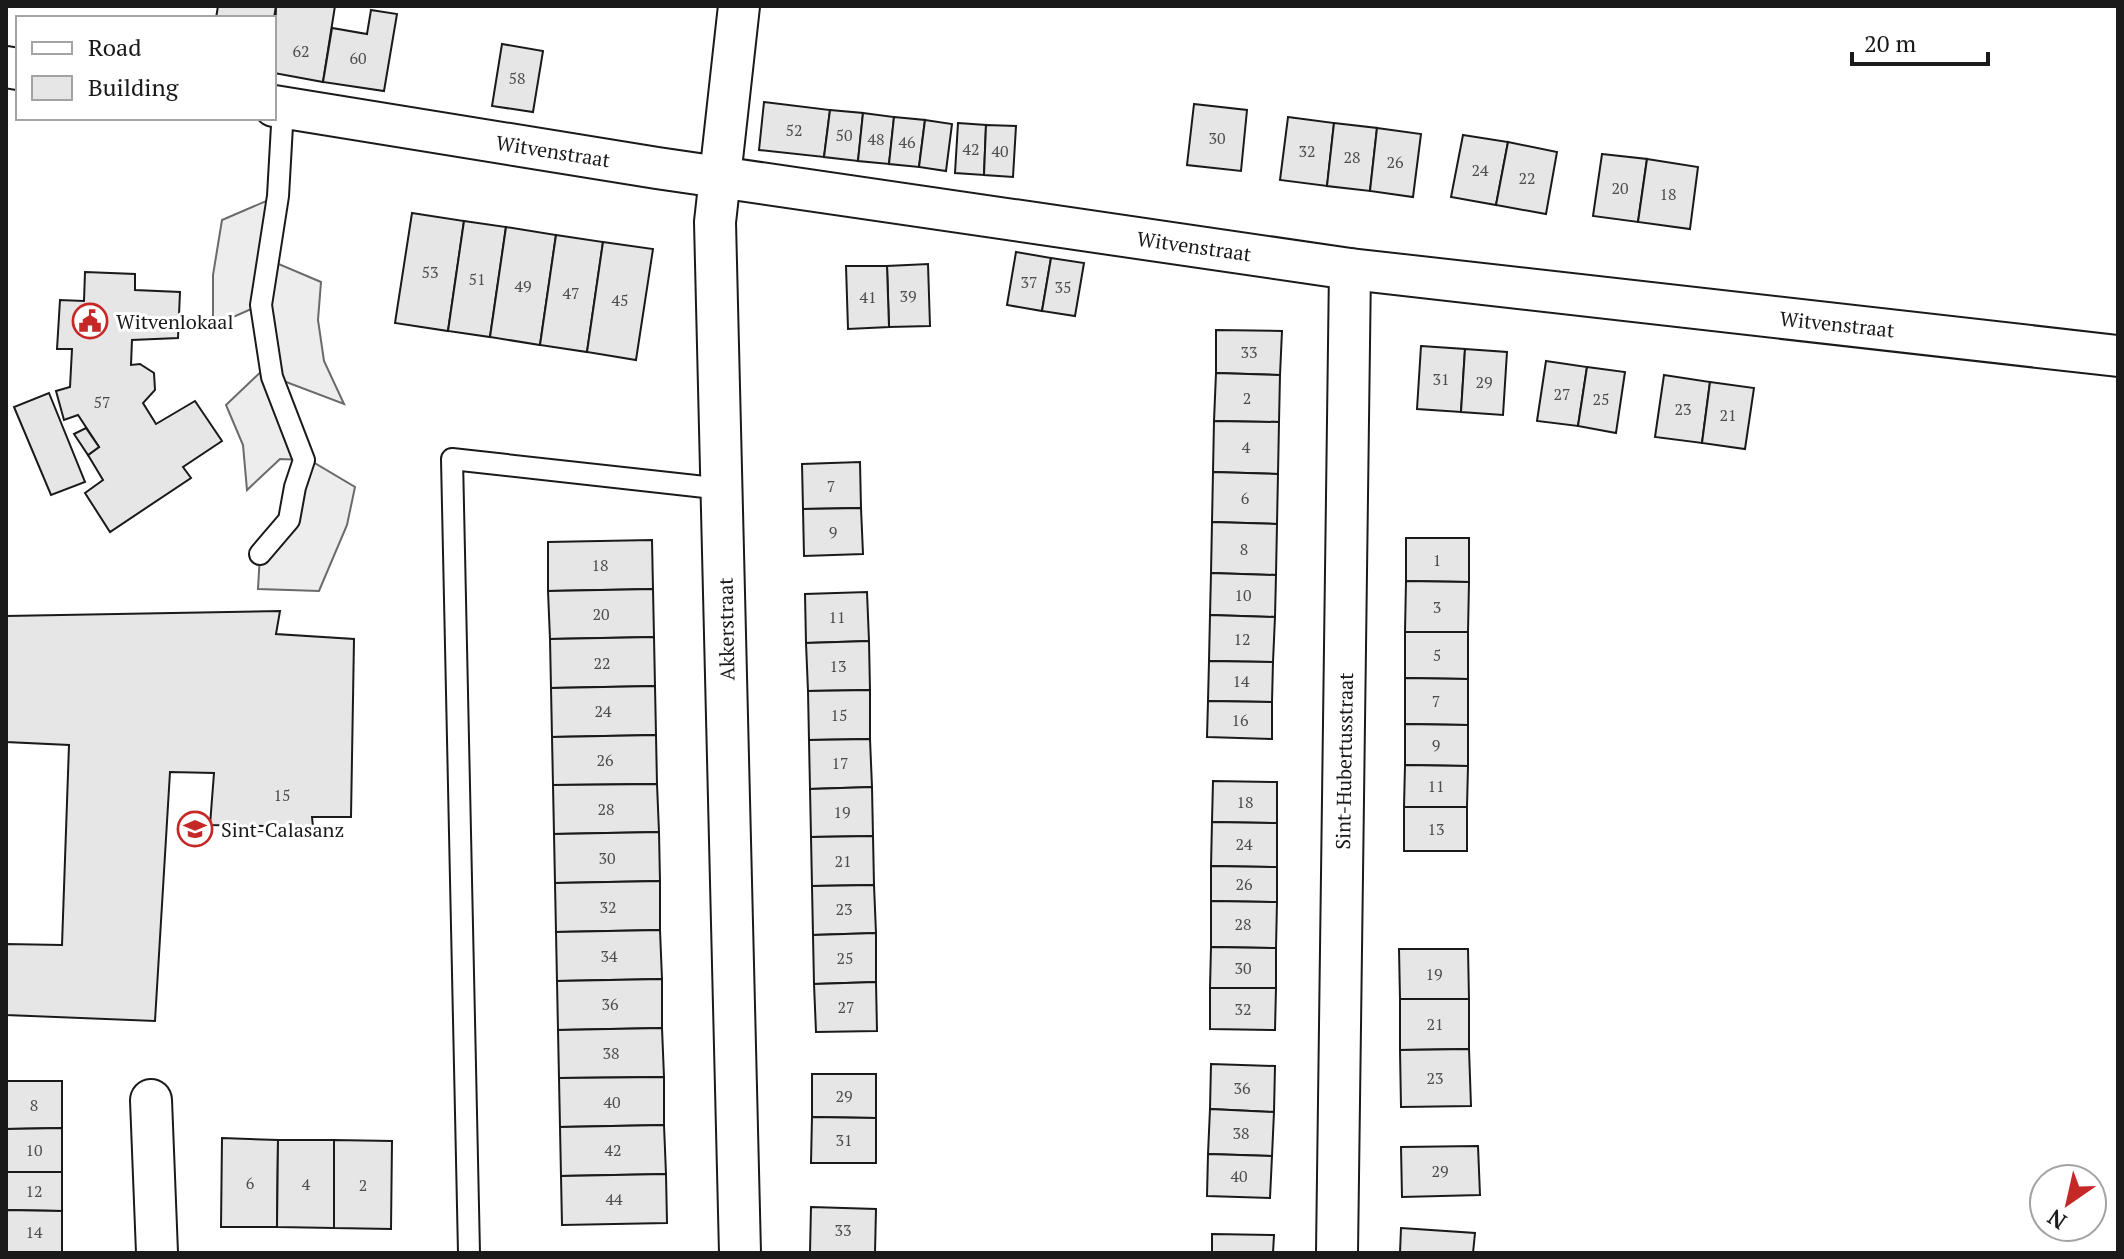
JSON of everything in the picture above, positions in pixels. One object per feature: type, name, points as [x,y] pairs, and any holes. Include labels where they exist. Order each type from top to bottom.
[{"type":"street","name":"Akkerstraat","points":[[739,6],[715,222],[740,1253]]},
{"type":"street","name":"Witvenstraat","points":[[279,107],[718,176],[1350,269],[2118,356]]},
{"type":"street","name":"Sint-Hubertusstraat","points":[[1337,1253],[1350,269]]},
{"type":"street","points":[[151,1100],[157,1253]]},
{"type":"lane","points":[[260,554],[289,520],[304,460],[272,377],[261,305],[278,196],[279,107]]},
{"type":"lane","points":[[469,1253],[452,459],[723,489]]},
{"type":"shaded area","points":[[278,196],[269,260],[321,282],[318,320],[324,361],[344,404],[273,377],[303,456],[355,487],[347,525],[319,591],[258,589],[260,554],[289,520],[303,460],[280,459],[247,490],[243,445],[226,405],[269,364],[260,305],[213,326],[213,275],[222,220]]},
{"type":"building","points":[[218,6],[276,6],[274,16],[216,16]]},
{"type":"building","points":[[276,6],[335,6],[323,82],[276,73]]},
{"type":"building","points":[[371,10],[397,14],[384,91],[323,82],[332,28],[367,34]]},
{"type":"building","points":[[502,44],[543,51],[533,112],[492,106]]},
{"type":"building","points":[[764,102],[830,110],[824,157],[759,150]]},
{"type":"building","points":[[1194,104],[1247,110],[1241,171],[1187,165]]},
{"type":"building","points":[[830,110],[863,113],[858,161],[824,157]]},
{"type":"building","points":[[863,113],[894,117],[889,164],[858,161]]},
{"type":"building","points":[[894,117],[925,120],[919,167],[889,164]]},
{"type":"building","points":[[1288,117],[1334,123],[1327,186],[1280,180]]},
{"type":"building","points":[[925,120],[952,124],[946,171],[919,167]]},
{"type":"building","points":[[958,123],[986,125],[984,175],[955,173]]},
{"type":"building","points":[[1334,123],[1377,128],[1370,191],[1327,186]]},
{"type":"building","points":[[986,125],[1016,126],[1013,177],[984,175]]},
{"type":"building","points":[[1377,128],[1421,134],[1413,197],[1370,191]]},
{"type":"building","points":[[1463,135],[1508,142],[1496,205],[1451,197]]},
{"type":"building","points":[[1508,142],[1557,152],[1546,214],[1496,205]]},
{"type":"building","points":[[1602,154],[1647,159],[1638,222],[1593,216]]},
{"type":"building","points":[[1647,159],[1698,167],[1690,229],[1638,222]]},
{"type":"building","points":[[412,213],[464,221],[448,331],[395,323]]},
{"type":"building","points":[[464,221],[506,227],[490,337],[448,331]]},
{"type":"building","points":[[506,227],[556,235],[540,345],[490,337]]},
{"type":"building","points":[[556,235],[603,242],[587,352],[540,345]]},
{"type":"building","points":[[603,242],[653,249],[636,360],[587,352]]},
{"type":"building","points":[[1016,252],[1051,258],[1042,311],[1007,305]]},
{"type":"building","points":[[1051,258],[1084,263],[1075,316],[1042,311]]},
{"type":"building","points":[[928,264],[930,326],[889,327],[887,266]]},
{"type":"building","points":[[846,266],[887,266],[889,327],[848,329]]},
{"type":"building","points":[[85,272],[135,274],[135,290],[180,292],[178,338],[132,340],[131,365],[140,364],[154,373],[155,390],[143,403],[156,424],[195,401],[222,441],[183,467],[191,478],[110,532],[85,493],[103,480],[88,455],[99,447],[78,415],[64,420],[56,391],[70,387],[72,349],[57,349],[60,300],[84,301]]},
{"type":"building","points":[[1216,330],[1282,331],[1280,375],[1216,373]]},
{"type":"building","points":[[1421,346],[1465,349],[1461,412],[1417,409]]},
{"type":"building","points":[[1465,349],[1507,352],[1503,415],[1461,412]]},
{"type":"building","points":[[1546,361],[1587,367],[1578,426],[1537,421]]},
{"type":"building","points":[[1587,367],[1625,372],[1616,433],[1578,426]]},
{"type":"building","points":[[1216,373],[1280,375],[1279,422],[1214,421]]},
{"type":"building","points":[[1664,375],[1710,382],[1702,443],[1655,437]]},
{"type":"building","points":[[1710,382],[1754,388],[1745,449],[1702,443]]},
{"type":"building","points":[[49,393],[85,482],[51,495],[14,407]]},
{"type":"building","points":[[1214,421],[1279,422],[1278,474],[1213,472]]},
{"type":"building","points":[[86,428],[99,447],[88,455],[74,434]]},
{"type":"building","points":[[860,462],[861,508],[803,509],[802,464]]},
{"type":"building","points":[[1213,472],[1278,474],[1277,524],[1212,522]]},
{"type":"building","points":[[861,508],[863,554],[804,556],[803,509]]},
{"type":"building","points":[[1212,522],[1277,524],[1276,575],[1211,573]]},
{"type":"building","points":[[1406,538],[1469,538],[1469,582],[1406,581]]},
{"type":"building","points":[[652,540],[653,589],[548,591],[548,542]]},
{"type":"building","points":[[1211,573],[1276,575],[1275,617],[1210,615]]},
{"type":"building","points":[[1406,581],[1469,582],[1468,632],[1405,632]]},
{"type":"building","points":[[653,589],[654,637],[550,639],[548,591]]},
{"type":"building","points":[[867,592],[869,641],[806,643],[805,594]]},
{"type":"building","points":[[280,611],[276,634],[354,639],[351,817],[312,817],[313,827],[210,825],[214,773],[170,772],[155,1021],[6,1015],[6,944],[62,945],[69,745],[6,742],[6,616]]},
{"type":"building","points":[[1210,615],[1275,617],[1273,662],[1209,661]]},
{"type":"building","points":[[1405,632],[1468,632],[1468,679],[1405,678]]},
{"type":"building","points":[[654,637],[655,686],[551,688],[550,639]]},
{"type":"building","points":[[869,641],[870,690],[808,691],[806,643]]},
{"type":"building","points":[[1209,661],[1273,662],[1272,702],[1208,701]]},
{"type":"building","points":[[1405,678],[1468,679],[1468,725],[1405,724]]},
{"type":"building","points":[[655,686],[656,735],[552,737],[551,688]]},
{"type":"building","points":[[870,690],[870,739],[809,740],[808,691]]},
{"type":"building","points":[[1208,701],[1272,702],[1272,739],[1207,737]]},
{"type":"building","points":[[1405,724],[1468,725],[1468,766],[1405,765]]},
{"type":"building","points":[[656,735],[657,784],[553,785],[552,737]]},
{"type":"building","points":[[870,739],[872,787],[810,789],[809,740]]},
{"type":"building","points":[[1405,765],[1468,766],[1467,807],[1404,807]]},
{"type":"building","points":[[1213,781],[1277,782],[1277,823],[1212,822]]},
{"type":"building","points":[[657,784],[659,832],[554,834],[553,785]]},
{"type":"building","points":[[872,787],[873,836],[811,837],[810,789]]},
{"type":"building","points":[[1404,807],[1467,807],[1467,851],[1404,851]]},
{"type":"building","points":[[1212,822],[1277,823],[1277,867],[1211,866]]},
{"type":"building","points":[[659,832],[660,881],[555,883],[554,834]]},
{"type":"building","points":[[873,836],[874,885],[812,886],[811,837]]},
{"type":"building","points":[[1211,866],[1277,867],[1277,902],[1211,901]]},
{"type":"building","points":[[660,881],[660,930],[556,932],[555,883]]},
{"type":"building","points":[[874,885],[876,933],[813,935],[812,886]]},
{"type":"building","points":[[1211,901],[1277,902],[1276,948],[1211,947]]},
{"type":"building","points":[[660,930],[662,979],[557,981],[556,932]]},
{"type":"building","points":[[876,933],[876,982],[814,984],[813,935]]},
{"type":"building","points":[[1211,947],[1276,948],[1276,988],[1210,988]]},
{"type":"building","points":[[1399,949],[1468,949],[1469,999],[1400,999]]},
{"type":"building","points":[[662,979],[662,1028],[558,1030],[557,981]]},
{"type":"building","points":[[876,982],[877,1031],[816,1032],[814,984]]},
{"type":"building","points":[[1210,988],[1276,988],[1275,1030],[1210,1029]]},
{"type":"building","points":[[1400,999],[1469,999],[1469,1049],[1400,1050]]},
{"type":"building","points":[[662,1028],[664,1077],[559,1078],[558,1030]]},
{"type":"building","points":[[1469,1049],[1471,1106],[1401,1107],[1400,1050]]},
{"type":"building","points":[[1211,1064],[1275,1066],[1274,1112],[1210,1109]]},
{"type":"building","points":[[812,1074],[876,1074],[876,1118],[812,1117]]},
{"type":"building","points":[[664,1077],[664,1125],[560,1127],[559,1078]]},
{"type":"building","points":[[6,1081],[62,1081],[62,1128],[6,1129]]},
{"type":"building","points":[[1210,1109],[1274,1112],[1272,1156],[1208,1154]]},
{"type":"building","points":[[812,1117],[876,1118],[876,1163],[811,1163]]},
{"type":"building","points":[[664,1125],[666,1174],[561,1176],[560,1127]]},
{"type":"building","points":[[62,1128],[62,1172],[6,1172],[6,1129]]},
{"type":"building","points":[[222,1138],[278,1140],[277,1227],[221,1227]]},
{"type":"building","points":[[278,1140],[334,1140],[334,1228],[277,1227]]},
{"type":"building","points":[[334,1140],[392,1141],[391,1229],[334,1228]]},
{"type":"building","points":[[1478,1146],[1480,1195],[1402,1197],[1401,1147]]},
{"type":"building","points":[[1208,1154],[1272,1156],[1270,1198],[1207,1196]]},
{"type":"building","points":[[6,1172],[62,1172],[62,1211],[6,1210]]},
{"type":"building","points":[[666,1174],[667,1223],[562,1225],[561,1176]]},
{"type":"building","points":[[811,1207],[876,1209],[875,1253],[810,1252]]},
{"type":"building","points":[[6,1210],[62,1211],[62,1253],[6,1253]]},
{"type":"building","points":[[1401,1228],[1475,1233],[1473,1253],[1400,1253]]},
{"type":"building","points":[[1212,1234],[1274,1235],[1273,1253],[1212,1253]]},
{"type":"place","name":"Witvenlokaal","points":[[90,321]]},
{"type":"place","name":"Sint-Calasanz","points":[[195,829]]}]
